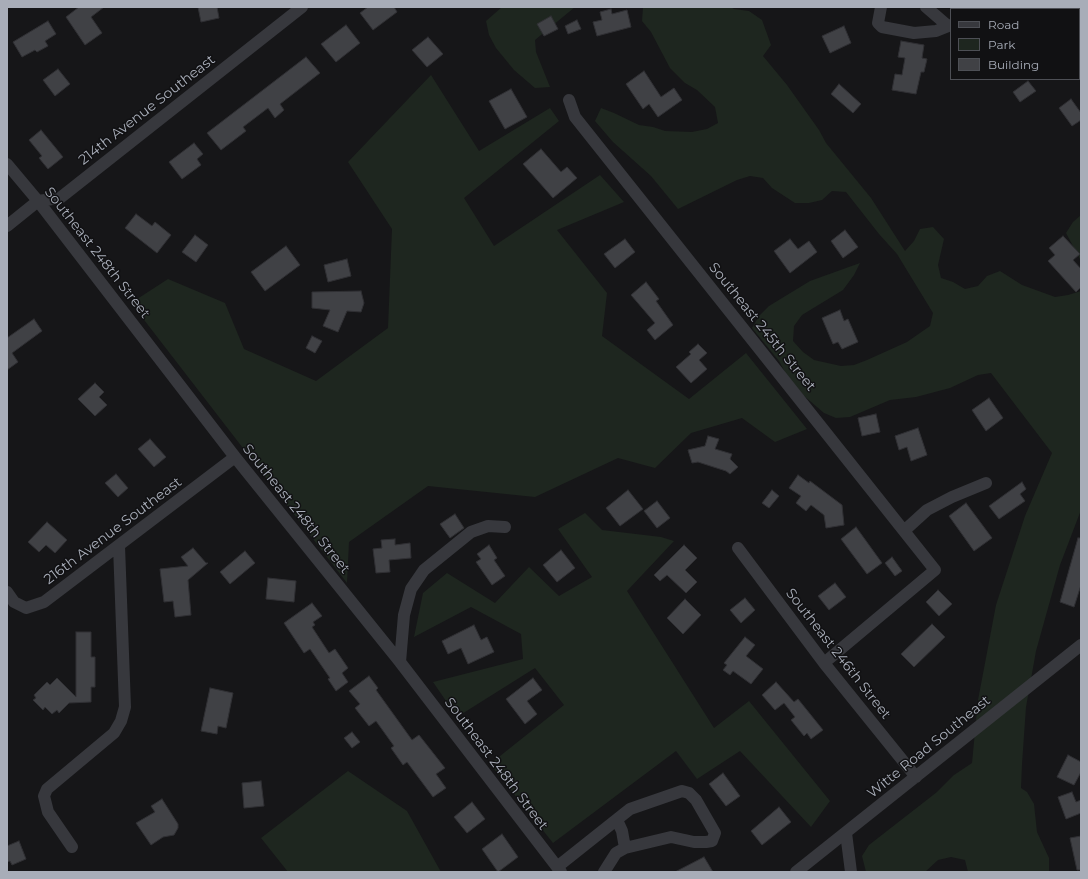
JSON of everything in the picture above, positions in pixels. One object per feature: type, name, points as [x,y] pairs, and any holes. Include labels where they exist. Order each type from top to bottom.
[{"type":"street","name":"214th Avenue Southeast","points":[[7,226],[38,202],[60,198],[302,7]]},
{"type":"street","points":[[881,7],[878,23],[882,27],[914,33],[936,31],[950,26]]},
{"type":"street","points":[[926,7],[950,26]]},
{"type":"street","name":"Southeast 245th Street","points":[[569,100],[575,117],[905,530],[935,570],[824,663]]},
{"type":"street","name":"Southeast 248th Street","points":[[7,164],[235,457],[400,662],[559,870]]},
{"type":"street","name":"216th Avenue Southeast","points":[[7,592],[14,602],[26,608],[44,602],[235,457]]},
{"type":"street","points":[[905,530],[927,510],[952,497],[986,483]]},
{"type":"street","points":[[400,662],[404,615],[412,589],[424,570],[472,532],[488,526],[505,527]]},
{"type":"street","points":[[72,846],[48,812],[44,796],[47,788],[114,733],[121,721],[125,707],[119,546]]},
{"type":"street","name":"Southeast 246th Street","points":[[738,548],[824,663],[916,777]]},
{"type":"street","name":"Witte Road Southeast","points":[[796,872],[1081,645]]},
{"type":"street","points":[[559,870],[630,809],[682,791],[689,793],[696,800],[715,833],[712,841],[694,842],[671,837],[625,848],[616,853],[604,872]]},
{"type":"street","points":[[617,820],[622,831],[625,848]]},
{"type":"street","points":[[846,832],[851,872]]},
{"type":"green space","points":[[502,7],[575,7],[535,40],[536,52],[550,87],[535,88],[514,70],[496,48],[489,35],[486,21]]},
{"type":"green space","points":[[643,7],[731,7],[734,9],[749,11],[762,20],[771,45],[763,56],[787,85],[819,130],[826,143],[871,198],[905,251],[914,241],[920,229],[933,227],[944,239],[938,265],[941,278],[953,282],[965,289],[978,286],[987,276],[1000,271],[1022,285],[1055,297],[1081,291],[1081,510],[1060,565],[1036,651],[1026,707],[1022,764],[1021,788],[1027,792],[1034,804],[1037,832],[1049,858],[1049,872],[968,872],[965,860],[951,857],[938,860],[925,872],[866,872],[862,856],[869,845],[937,792],[954,775],[972,763],[978,700],[996,605],[1025,516],[1052,453],[991,373],[978,375],[950,388],[916,397],[890,400],[850,417],[836,418],[824,413],[803,395],[786,374],[779,361],[752,328],[759,316],[769,306],[810,281],[860,263],[854,275],[843,290],[802,315],[794,326],[793,341],[803,352],[814,360],[841,366],[854,365],[907,342],[930,326],[933,313],[897,254],[846,192],[832,191],[822,200],[809,203],[795,203],[772,188],[763,178],[750,176],[737,180],[678,209],[651,176],[613,142],[595,121],[601,108],[639,125],[665,131],[692,132],[707,129],[718,123],[715,107],[697,90],[685,83],[670,68],[651,32],[642,21]]},
{"type":"green space","points":[[431,75],[479,151],[550,108],[559,121],[464,198],[494,246],[600,175],[624,202],[557,230],[607,293],[602,336],[689,399],[746,353],[807,429],[775,442],[742,418],[691,433],[655,468],[618,458],[535,497],[428,486],[349,542],[347,583],[131,303],[168,279],[225,303],[244,349],[316,381],[388,328],[392,229],[348,162]]},
{"type":"green space","points":[[1081,215],[1081,261],[1066,233],[1073,222]]},
{"type":"green space","points":[[585,513],[602,530],[661,537],[674,541],[627,591],[714,728],[749,701],[830,801],[811,827],[740,751],[697,779],[676,751],[553,843],[490,764],[564,705],[535,668],[457,717],[433,682],[523,659],[521,634],[471,607],[414,637],[423,593],[447,573],[495,603],[529,567],[559,596],[592,577],[558,529]]},
{"type":"green space","points":[[348,771],[407,811],[441,872],[288,872],[261,838]]},
{"type":"building","points":[[79,7],[104,7],[91,17],[102,33],[85,45],[66,17]]},
{"type":"building","points":[[198,7],[217,7],[219,18],[201,22]]},
{"type":"building","points":[[368,7],[394,7],[397,12],[373,30],[360,13]]},
{"type":"building","points":[[611,9],[612,14],[627,10],[631,27],[597,36],[593,22],[602,20],[600,12]]},
{"type":"building","points":[[551,16],[558,29],[544,36],[537,24]]},
{"type":"building","points":[[577,20],[581,29],[568,34],[565,26]]},
{"type":"building","points":[[48,21],[56,34],[45,41],[48,46],[37,52],[35,50],[22,57],[13,42]]},
{"type":"building","points":[[346,25],[360,43],[336,62],[321,44]]},
{"type":"building","points":[[844,26],[851,43],[830,53],[822,36]]},
{"type":"building","points":[[428,37],[443,54],[427,67],[412,50]]},
{"type":"building","points":[[901,41],[924,45],[922,58],[927,59],[924,72],[921,72],[916,94],[892,90],[895,74],[902,75],[905,58],[898,57]]},
{"type":"building","points":[[306,57],[320,73],[280,104],[284,110],[275,118],[268,108],[243,127],[246,131],[221,150],[207,133]]},
{"type":"building","points":[[58,69],[70,84],[55,96],[43,80]]},
{"type":"building","points":[[644,71],[661,97],[674,88],[682,100],[658,117],[649,104],[643,109],[626,84]]},
{"type":"building","points":[[1028,81],[1036,91],[1020,102],[1013,92]]},
{"type":"building","points":[[839,84],[861,104],[853,113],[831,94]]},
{"type":"building","points":[[511,89],[527,117],[505,129],[489,101]]},
{"type":"building","points":[[1071,99],[1081,113],[1081,120],[1072,126],[1059,108]]},
{"type":"building","points":[[41,130],[63,157],[48,169],[39,158],[42,156],[29,140]]},
{"type":"building","points":[[194,143],[203,154],[197,159],[201,165],[182,179],[169,162]]},
{"type":"building","points":[[541,149],[561,172],[567,167],[577,178],[553,198],[523,164]]},
{"type":"building","points":[[136,214],[152,226],[155,222],[171,235],[157,253],[125,228]]},
{"type":"building","points":[[845,230],[858,247],[843,258],[831,241]]},
{"type":"building","points":[[195,235],[208,245],[196,262],[182,252]]},
{"type":"building","points":[[1063,236],[1080,254],[1073,260],[1081,269],[1081,287],[1076,292],[1048,261],[1055,255],[1049,248]]},
{"type":"building","points":[[625,239],[635,252],[615,268],[604,254]]},
{"type":"building","points":[[790,239],[798,249],[809,241],[817,252],[790,273],[774,251]]},
{"type":"building","points":[[286,246],[300,265],[265,291],[251,272]]},
{"type":"building","points":[[347,259],[351,276],[328,282],[324,265]]},
{"type":"building","points":[[646,282],[659,299],[656,301],[673,325],[655,340],[647,330],[655,323],[631,295]]},
{"type":"building","points":[[361,291],[364,303],[361,312],[347,311],[338,332],[323,326],[330,310],[312,308],[312,292]]},
{"type":"building","points":[[840,310],[844,321],[848,319],[858,342],[842,349],[838,342],[833,344],[822,318]]},
{"type":"building","points":[[34,319],[42,331],[12,353],[18,362],[7,370],[7,338]]},
{"type":"building","points":[[312,336],[322,341],[315,353],[306,348]]},
{"type":"building","points":[[698,344],[707,353],[699,360],[707,369],[691,383],[676,367],[691,354],[689,352]]},
{"type":"building","points":[[95,383],[104,392],[99,397],[107,405],[95,416],[78,399]]},
{"type":"building","points":[[989,398],[1003,418],[986,431],[972,410]]},
{"type":"building","points":[[876,414],[880,432],[862,436],[858,418]]},
{"type":"building","points":[[918,428],[927,455],[911,461],[907,447],[899,450],[895,436]]},
{"type":"building","points":[[708,436],[719,439],[715,449],[732,454],[730,459],[738,467],[730,474],[726,471],[698,462],[692,463],[688,450],[705,446]]},
{"type":"building","points":[[150,439],[166,457],[154,467],[138,449]]},
{"type":"building","points":[[116,474],[128,488],[118,497],[105,483]]},
{"type":"building","points":[[798,475],[809,483],[810,481],[842,505],[844,525],[826,528],[824,515],[811,505],[806,511],[796,503],[801,496],[789,488]]},
{"type":"building","points":[[1022,482],[1026,489],[1020,494],[1025,501],[999,519],[989,506]]},
{"type":"building","points":[[628,490],[643,509],[620,526],[606,508]]},
{"type":"building","points":[[772,490],[779,496],[769,508],[762,503]]},
{"type":"building","points":[[657,501],[670,518],[657,528],[644,511]]},
{"type":"building","points":[[966,503],[992,538],[974,551],[949,516]]},
{"type":"building","points":[[455,514],[464,528],[450,538],[440,524]]},
{"type":"building","points":[[47,522],[67,540],[55,553],[46,545],[39,552],[28,542]]},
{"type":"building","points":[[856,527],[882,563],[867,574],[841,539]]},
{"type":"building","points":[[1078,538],[1081,538],[1081,585],[1074,607],[1060,602]]},
{"type":"building","points":[[395,539],[395,545],[410,543],[411,558],[389,560],[390,572],[376,573],[373,549],[382,548],[381,540]]},
{"type":"building","points":[[489,545],[497,558],[494,560],[505,576],[492,585],[476,562],[481,559],[477,554]]},
{"type":"building","points":[[684,545],[697,558],[685,570],[697,582],[686,593],[667,575],[660,581],[654,575]]},
{"type":"building","points":[[193,548],[206,563],[208,563],[188,580],[191,615],[175,617],[173,601],[164,602],[160,569],[188,566],[181,557]]},
{"type":"building","points":[[561,550],[575,568],[557,582],[543,565]]},
{"type":"building","points":[[245,551],[255,563],[230,584],[220,572]]},
{"type":"building","points":[[892,557],[902,571],[895,576],[885,563]]},
{"type":"building","points":[[268,578],[296,581],[294,602],[266,599]]},
{"type":"building","points":[[835,583],[846,597],[829,610],[818,596]]},
{"type":"building","points":[[938,590],[952,604],[939,616],[926,602]]},
{"type":"building","points":[[745,598],[755,610],[741,623],[730,610]]},
{"type":"building","points":[[685,599],[701,615],[683,634],[667,618]]},
{"type":"building","points":[[312,603],[322,616],[313,622],[315,625],[312,627],[329,653],[335,649],[348,668],[342,673],[348,682],[336,691],[328,679],[330,678],[310,649],[304,653],[284,623]]},
{"type":"building","points":[[932,624],[945,637],[914,667],[901,654]]},
{"type":"building","points":[[474,625],[481,640],[487,637],[494,652],[468,664],[461,648],[448,654],[442,641]]},
{"type":"building","points":[[76,632],[91,632],[91,657],[95,657],[95,687],[91,687],[91,702],[69,703],[59,713],[57,710],[52,714],[45,707],[43,710],[33,700],[36,698],[34,695],[47,682],[50,685],[57,678],[76,697]]},
{"type":"building","points":[[745,637],[755,645],[746,656],[763,669],[751,684],[733,671],[730,675],[723,670],[727,665],[724,663]]},
{"type":"building","points":[[369,676],[378,688],[376,690],[412,740],[419,735],[445,768],[436,774],[446,788],[433,797],[407,762],[403,765],[391,748],[394,746],[376,721],[369,726],[355,708],[360,704],[349,691]]},
{"type":"building","points":[[533,678],[542,690],[527,701],[537,714],[525,724],[506,699]]},
{"type":"building","points":[[776,682],[794,702],[798,699],[823,730],[811,739],[807,733],[804,736],[791,720],[795,717],[784,703],[775,710],[762,695]]},
{"type":"building","points":[[210,688],[233,693],[226,728],[218,726],[217,734],[201,731]]},
{"type":"building","points":[[352,732],[360,742],[352,748],[344,738]]},
{"type":"building","points":[[1068,755],[1081,762],[1081,772],[1074,785],[1057,777]]},
{"type":"building","points":[[723,773],[740,796],[726,806],[709,784]]},
{"type":"building","points":[[261,781],[264,806],[244,808],[242,783]]},
{"type":"building","points":[[1072,792],[1076,802],[1081,800],[1081,813],[1066,819],[1058,797]]},
{"type":"building","points":[[162,799],[178,824],[178,828],[174,835],[163,837],[151,845],[136,823],[155,812],[151,806]]},
{"type":"building","points":[[472,802],[485,819],[467,833],[454,817]]},
{"type":"building","points":[[779,807],[791,822],[762,845],[751,831]]},
{"type":"building","points":[[502,834],[518,857],[498,872],[482,849]]},
{"type":"building","points":[[1081,836],[1081,870],[1077,870],[1070,838]]},
{"type":"building","points":[[19,841],[26,859],[12,865],[10,861],[7,862],[7,846]]},
{"type":"building","points":[[704,857],[713,872],[675,872]]}]
